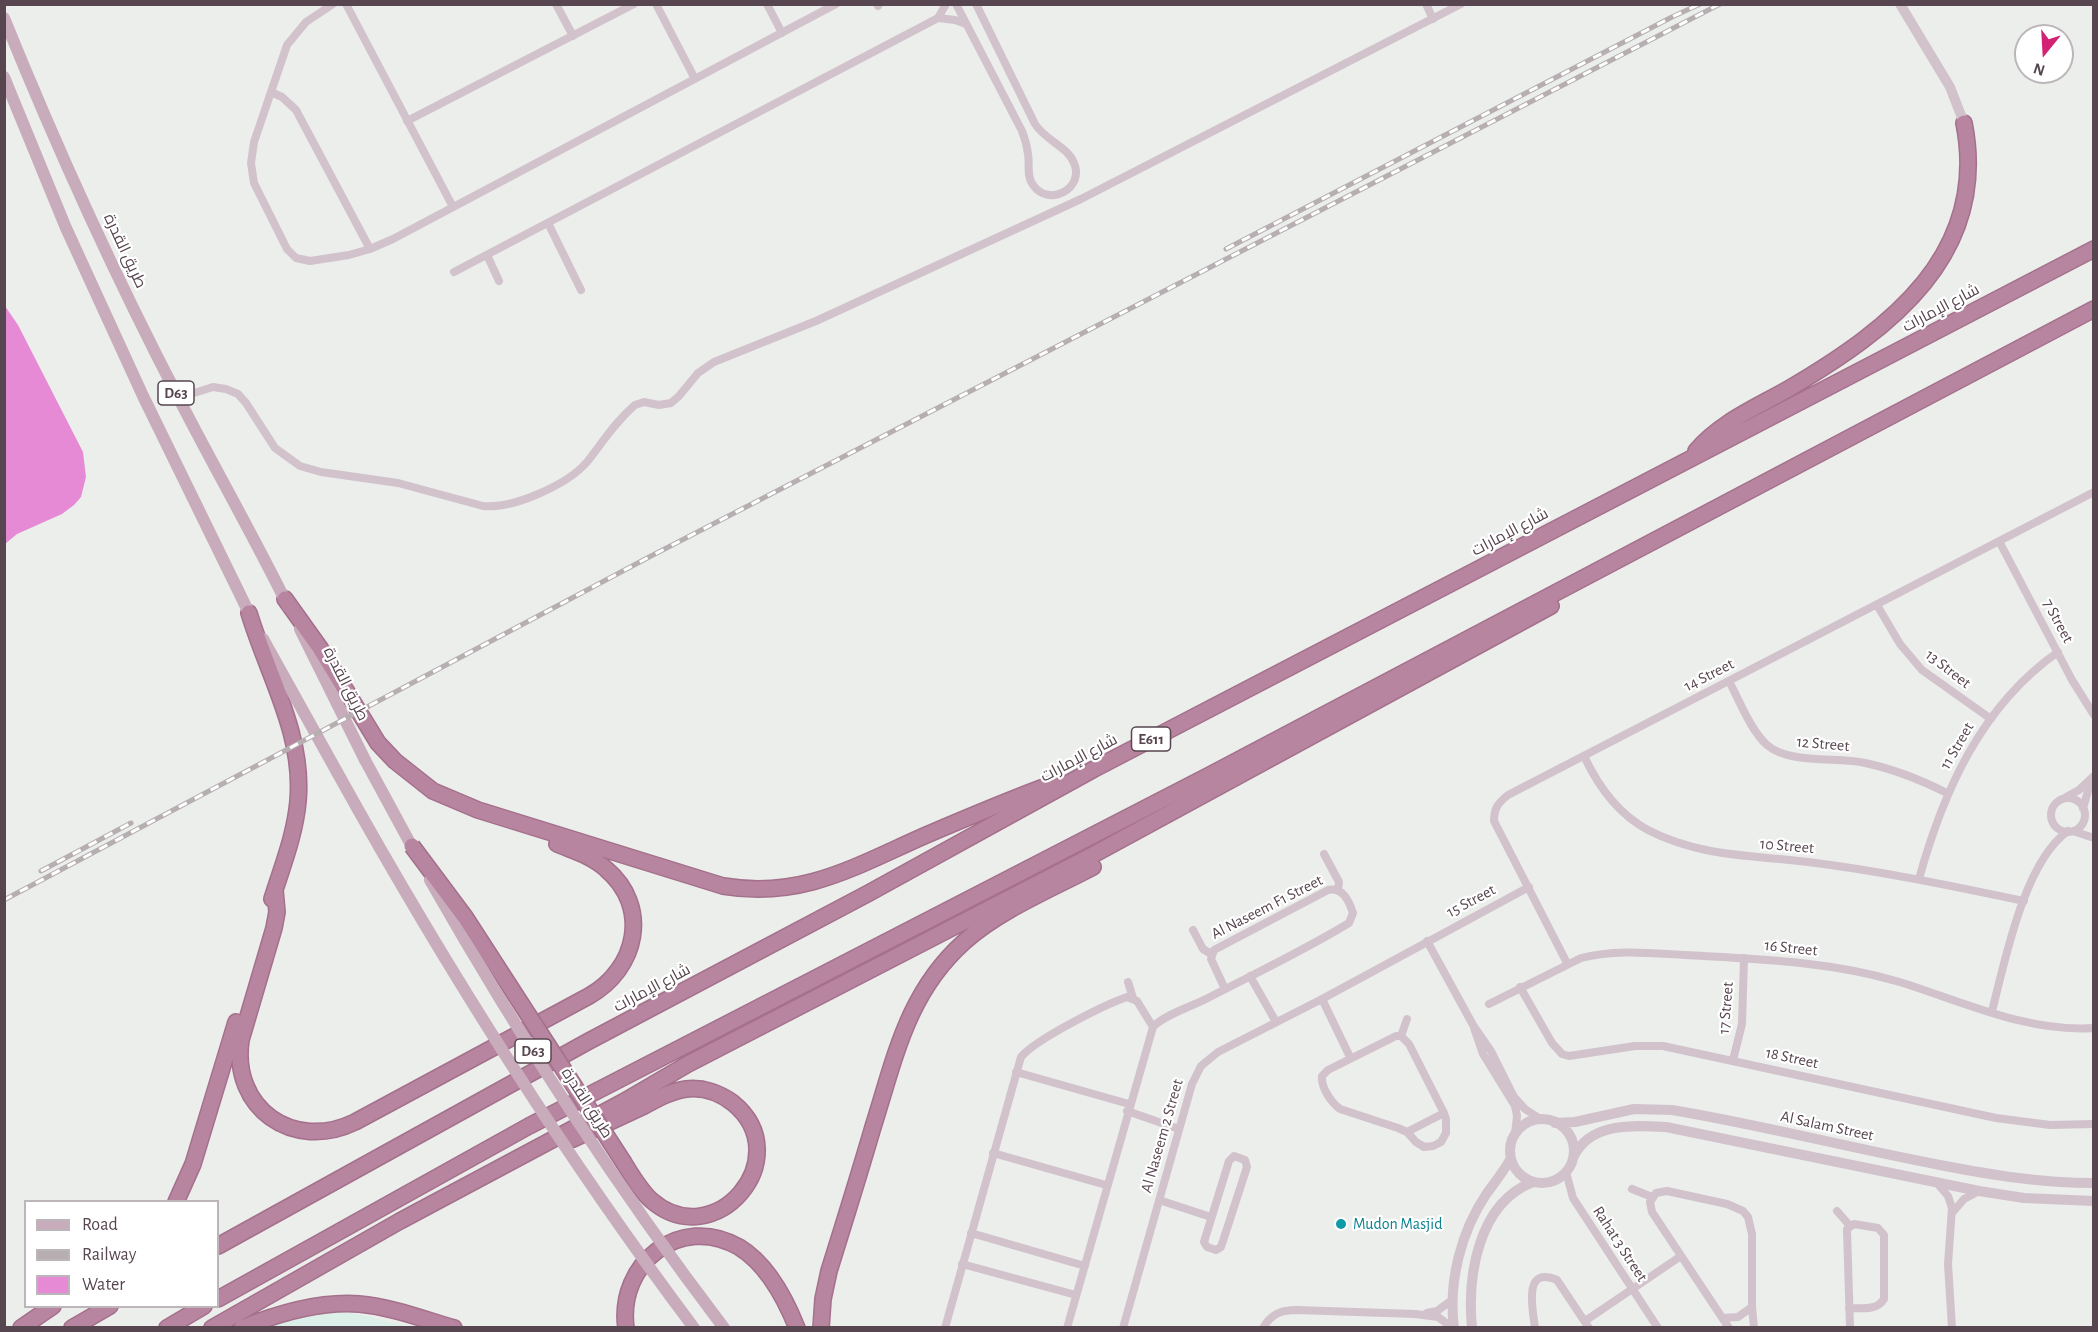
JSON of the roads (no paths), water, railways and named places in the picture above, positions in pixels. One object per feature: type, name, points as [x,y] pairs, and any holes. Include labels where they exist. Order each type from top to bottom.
[{"type":"highway","points":[[1690,459],[1716,432],[1860,344],[1887,321],[1923,284],[1947,251],[1962,215],[1968,189],[1969,163],[1964,123]]},
{"type":"highway","name":"شارع الإمارات","points":[[219,1245],[579,1047],[857,900],[1094,769],[2094,249]]},
{"type":"highway","points":[[219,1298],[530,1126],[1208,776],[2094,309]]},
{"type":"highway","points":[[212,1328],[400,1221],[688,1064],[1089,857],[1652,552],[1741,495]]},
{"type":"highway","points":[[285,598],[320,648],[378,743],[413,777],[455,802],[723,886],[779,889],[833,876],[981,811],[1094,769]]},
{"type":"highway","points":[[177,1200],[193,1164],[296,817],[297,760],[288,719],[249,613]]},
{"type":"highway","points":[[821,1328],[823,1299],[830,1270],[899,1043],[917,1000],[944,963],[966,941],[997,918],[1300,754],[1400,689]]},
{"type":"highway","points":[[275,890],[277,912],[274,928],[241,1040],[239,1052],[242,1077],[253,1100],[261,1110],[281,1125],[305,1132],[331,1131],[355,1122],[598,992],[613,979],[625,962],[631,944],[632,915],[627,897],[612,874],[590,858],[524,831],[496,816]]},
{"type":"highway","points":[[400,1221],[437,1211],[547,1151],[678,1091],[704,1090],[728,1100],[746,1118],[756,1142],[755,1168],[743,1192],[723,1208],[707,1214],[681,1215],[657,1205],[644,1193],[624,1163],[465,918],[412,846]]},
{"type":"highway","points":[[626,1328],[625,1310],[628,1291],[641,1265],[664,1246],[682,1239],[702,1236],[730,1243],[756,1261],[777,1287],[797,1328]]},
{"type":"highway","points":[[634,1328],[634,1300],[644,1275],[664,1256],[681,1248],[699,1244],[726,1249],[749,1263],[770,1289],[791,1328]]},
{"type":"highway","points":[[242,1328],[276,1315],[313,1306],[358,1304],[385,1308],[454,1328]]},
{"type":"highway","points":[[21,1328],[50,1308]]},
{"type":"highway","points":[[72,1328],[107,1308]]},
{"type":"highway","points":[[166,1328],[201,1308]]},
{"type":"main road","name":"طريق القدرة","points":[[4,18],[90,216],[178,398],[285,598],[365,760],[412,846],[469,947],[560,1094],[644,1217],[724,1328]]},
{"type":"main road","name":"D63","points":[[4,76],[66,228],[143,396],[249,613],[425,926],[507,1057],[616,1222],[694,1328]]},
{"type":"street","points":[[333,4],[306,22],[293,36],[283,54],[254,142],[251,170],[257,190],[287,249],[296,258],[310,261],[349,255],[393,239],[836,4]]},
{"type":"street","points":[[346,4],[453,207]]},
{"type":"street","points":[[556,4],[573,36]]},
{"type":"street","points":[[407,121],[634,4]]},
{"type":"street","points":[[656,4],[695,79]]},
{"type":"street","points":[[767,4],[782,33]]},
{"type":"street","points":[[938,18],[945,4]]},
{"type":"street","points":[[956,4],[1022,131],[1034,188],[1045,195],[1058,195],[1070,188],[1076,177],[1075,164],[1068,154],[1048,139],[1035,124],[979,7]]},
{"type":"street","points":[[1426,4],[1433,19]]},
{"type":"street","points":[[178,398],[213,387],[232,391],[246,403],[275,448],[291,461],[310,470],[389,481],[483,506],[493,507],[517,502],[565,480],[580,469],[634,405],[644,402],[660,405],[670,403],[680,396],[698,373],[714,362],[816,321],[1081,199],[1461,4]]},
{"type":"street","points":[[1900,4],[1950,87],[1964,123]]},
{"type":"street","points":[[454,272],[938,18],[966,24]]},
{"type":"street","points":[[270,92],[282,97],[296,110],[370,249]]},
{"type":"street","points":[[548,223],[581,290]]},
{"type":"street","points":[[487,255],[499,281]]},
{"type":"street","name":"14 Street","points":[[1568,963],[1494,821],[1494,810],[1499,801],[2094,492]]},
{"type":"street","name":"7 Street","points":[[1999,541],[2094,714]]},
{"type":"street","name":"13 Street","points":[[1877,604],[1900,644],[1922,670],[1991,719]]},
{"type":"street","name":"11 Street","points":[[1919,879],[1930,839],[1947,793],[1975,742],[1991,719],[2026,678],[2058,652]]},
{"type":"street","name":"12 Street","points":[[1729,681],[1757,733],[1764,743],[1775,751],[1787,755],[1863,762],[1917,779],[1947,793]]},
{"type":"street","name":"10 Street","points":[[1584,756],[1611,800],[1637,823],[1666,839],[1713,853],[1807,862],[1919,879],[2024,901]]},
{"type":"street","points":[[2093,777],[2079,790],[2056,803],[2051,817],[2054,824],[2062,830],[2094,837]]},
{"type":"street","points":[[2093,777],[2083,808],[2084,819],[2094,837]]},
{"type":"street","points":[[2062,799],[2074,799],[2083,808]]},
{"type":"street","points":[[1992,1011],[2012,933],[2024,901],[2048,851],[2056,840],[2078,828],[2084,819]]},
{"type":"street","points":[[2048,851],[2054,824]]},
{"type":"street","name":"Al Naseem F1 Street","points":[[1324,854],[1339,882],[1338,890]]},
{"type":"street","name":"15 Street","points":[[1427,941],[1529,887]]},
{"type":"street","name":"Al Naseem F1 Street","points":[[1153,1026],[1349,923],[1352,919],[1352,908],[1338,890],[1328,890],[1219,947],[1211,954]]},
{"type":"street","name":"Al Naseem F1 Street","points":[[1193,930],[1203,949],[1211,954]]},
{"type":"street","points":[[1427,941],[1515,1106],[1517,1116],[1515,1134]]},
{"type":"street","name":"Al Naseem 2 Street","points":[[1123,1328],[1192,1084],[1201,1066],[1218,1052],[1322,999],[1427,941]]},
{"type":"street","name":"16 Street","points":[[1489,1004],[1568,963],[1608,952],[1744,958],[1860,972],[1894,980],[2047,1027],[2094,1028]]},
{"type":"street","name":"Al Naseem F1 Street","points":[[1211,954],[1211,959],[1226,989]]},
{"type":"street","name":"17 Street","points":[[1733,1060],[1743,1017],[1744,958]]},
{"type":"street","points":[[1250,976],[1276,1022]]},
{"type":"street","points":[[1067,1328],[1153,1026],[1141,1006],[1132,998],[1128,982]]},
{"type":"street","name":"18 Street","points":[[1520,987],[1552,1043],[1562,1054],[1577,1056],[1649,1045],[1733,1060],[1996,1118],[2050,1125],[2094,1124]]},
{"type":"street","points":[[945,1328],[1021,1057],[1035,1044],[1112,1004],[1132,998]]},
{"type":"street","points":[[1322,999],[1350,1057]]},
{"type":"street","points":[[1401,1036],[1407,1019]]},
{"type":"street","points":[[1401,1036],[1409,1044],[1446,1119],[1446,1133],[1442,1142],[1434,1146],[1424,1147],[1407,1132],[1340,1109],[1334,1105],[1323,1085],[1322,1076],[1328,1070],[1390,1037],[1401,1036]]},
{"type":"street","points":[[1489,1056],[1514,1097],[1525,1109],[1564,1128],[1570,1137],[1573,1158],[1566,1172],[1547,1183],[1533,1182],[1519,1173],[1511,1158],[1511,1142],[1515,1134],[1526,1123],[1542,1119]]},
{"type":"street","points":[[1016,1072],[1128,1108],[1179,1129]]},
{"type":"street","name":"Al Salam Street","points":[[1555,1123],[1575,1122],[1634,1109],[1672,1110],[2019,1180],[2094,1183]]},
{"type":"street","points":[[1407,1132],[1444,1113]]},
{"type":"street","name":"Al Salam Street","points":[[1573,1158],[1584,1141],[1600,1131],[1629,1127],[1666,1127],[1763,1145],[1978,1191],[2024,1198],[2094,1201]]},
{"type":"street","points":[[993,1153],[1106,1185]]},
{"type":"street","points":[[1234,1156],[1245,1160],[1247,1167],[1222,1244],[1216,1250],[1207,1247],[1204,1242],[1211,1217],[1230,1158],[1234,1156]]},
{"type":"street","points":[[1454,1328],[1452,1300],[1457,1263],[1469,1227],[1486,1194],[1511,1158]]},
{"type":"street","name":"Rahat 3 Street","points":[[1566,1172],[1573,1197],[1658,1328]]},
{"type":"street","points":[[1472,1328],[1470,1314],[1473,1273],[1483,1235],[1502,1203],[1518,1189],[1533,1182]]},
{"type":"street","points":[[1936,1182],[1948,1196],[1952,1214],[1948,1264],[1952,1328]]},
{"type":"street","points":[[1632,1189],[1652,1197]]},
{"type":"street","points":[[1729,1328],[1652,1212],[1650,1207],[1652,1197],[1656,1193],[1667,1191],[1727,1204],[1743,1211],[1751,1225],[1754,1328]]},
{"type":"street","points":[[1952,1214],[1964,1199],[1978,1191]]},
{"type":"street","points":[[1159,1200],[1211,1217]]},
{"type":"street","points":[[1837,1211],[1850,1226]]},
{"type":"street","points":[[1849,1308],[1879,1306],[1882,1303],[1885,1294],[1884,1235],[1878,1228],[1854,1224],[1847,1229],[1849,1308],[1850,1328]]},
{"type":"street","points":[[971,1233],[1085,1266]]},
{"type":"street","points":[[1535,1328],[1531,1289],[1541,1278],[1549,1277],[1557,1280],[1587,1324],[1631,1289],[1681,1256]]},
{"type":"street","points":[[962,1264],[1076,1295]]},
{"type":"street","points":[[1415,1314],[1437,1311],[1452,1300]]},
{"type":"street","points":[[1723,1318],[1738,1317],[1752,1307]]},
{"type":"street","points":[[1263,1328],[1269,1318],[1287,1310],[1415,1314],[1437,1317],[1454,1328]]},
{"type":"water","points":[[5,306],[18,325],[83,452],[86,477],[81,497],[74,505],[62,514],[17,534],[5,544]]},
{"type":"railway","points":[[1226,249],[1700,4]]},
{"type":"railway","points":[[4,900],[651,556],[1720,4]]},
{"type":"railway","points":[[41,871],[131,823]]},
{"type":"place","name":"Mudon Masjid","points":[[1341,1224]]}]
